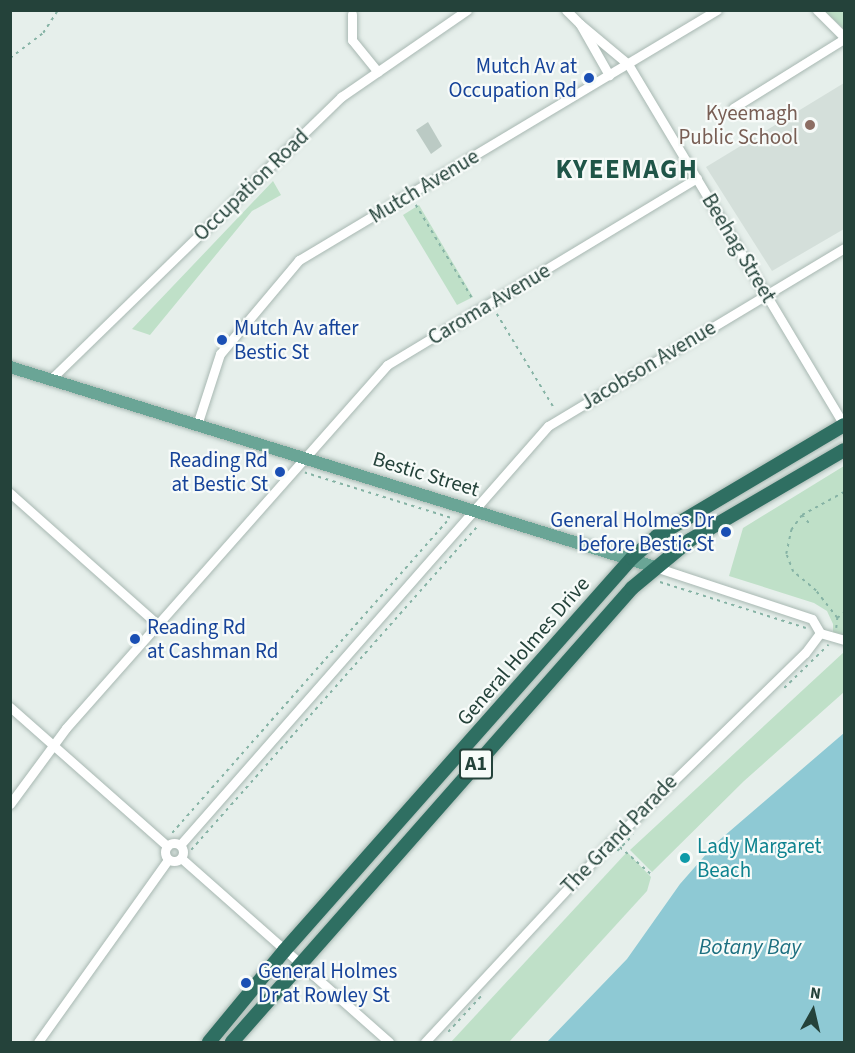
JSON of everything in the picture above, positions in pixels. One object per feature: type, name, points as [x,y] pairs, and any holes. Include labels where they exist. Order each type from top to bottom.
[{"type":"highway","name":"General Holmes Drive","points":[[209,1042],[284,951],[632,558],[657,536],[844,425]]},
{"type":"highway","name":"General Holmes Drive","points":[[232,1042],[299,963],[624,596],[655,574],[690,540],[844,450]]},
{"type":"main road","name":"Bestic Street","points":[[10,367],[632,558],[655,574]]},
{"type":"street","name":"Occupation Road","points":[[51,379],[341,97],[467,10]]},
{"type":"street","points":[[566,10],[580,24],[609,75]]},
{"type":"street","name":"Mutch Avenue","points":[[197,424],[220,354],[299,260],[717,10]]},
{"type":"street","points":[[734,108],[844,38],[817,10]]},
{"type":"street","points":[[352,14],[352,40],[378,72]]},
{"type":"street","name":"Beehag Street","points":[[580,24],[628,64],[844,425]]},
{"type":"street","name":"Caroma Avenue","points":[[10,804],[53,743],[387,365],[697,178]]},
{"type":"street","name":"Jacobson Avenue","points":[[180,845],[555,421],[844,248]]},
{"type":"street","points":[[10,493],[158,625]]},
{"type":"street","name":"Bestic Street","points":[[655,574],[812,618],[820,633]]},
{"type":"street","points":[[820,633],[839,639]]},
{"type":"street","name":"The Grand Parade","points":[[425,1042],[611,842],[806,653],[820,633]]},
{"type":"street","points":[[10,706],[167,846],[180,845],[181,858],[389,1042]]},
{"type":"street","points":[[167,846],[165,855],[168,860]]},
{"type":"street","points":[[38,1042],[168,860],[181,858]]},
{"type":"path","points":[[10,58],[43,33],[58,10]]},
{"type":"path","points":[[416,205],[472,298]]},
{"type":"path","points":[[497,314],[553,406]]},
{"type":"path","name":"Bestic Street","points":[[172,833],[450,518],[304,473]]},
{"type":"path","points":[[782,690],[839,639],[837,618],[789,566],[787,546],[802,515],[844,492]]},
{"type":"path","points":[[802,515],[809,523]]},
{"type":"path","points":[[191,850],[477,527]]},
{"type":"path","points":[[655,574],[806,628]]},
{"type":"path","points":[[837,618],[844,613]]},
{"type":"path","points":[[615,853],[636,832]]},
{"type":"path","points":[[629,851],[651,874]]},
{"type":"path","points":[[443,1036],[487,990]]},
{"type":"shaded area","name":"Kyeemagh Public School","points":[[844,83],[844,229],[772,271],[706,167]]},
{"type":"green space","points":[[824,11],[844,11],[844,29]]},
{"type":"green space","points":[[273,181],[281,195],[252,211],[150,335],[132,329]]},
{"type":"green space","points":[[419,205],[473,297],[457,305],[403,215]]},
{"type":"green space","points":[[844,466],[844,638],[833,634],[833,624],[827,611],[814,603],[729,576],[743,528]]},
{"type":"green space","points":[[844,652],[844,692],[744,781],[652,872],[630,850]]},
{"type":"green space","points":[[627,852],[651,877],[647,891],[509,1042],[451,1042]]},
{"type":"water","name":"Botany Bay","points":[[844,733],[844,1042],[547,1042],[627,959],[680,884],[716,843]]},
{"type":"building","points":[[428,122],[442,146],[431,154],[416,130]]},
{"type":"place","name":"Mutch Av at Occupation Rd","points":[[589,78]]},
{"type":"place","name":"Kyeemagh Public School","points":[[810,125]]},
{"type":"place","name":"Mutch Av after Bestic St","points":[[222,340]]},
{"type":"place","name":"Reading Rd at Bestic St","points":[[280,472]]},
{"type":"place","name":"General Holmes Dr before Bestic St","points":[[726,532]]},
{"type":"place","name":"Reading Rd at Cashman Rd","points":[[135,639]]},
{"type":"place","name":"Lady Margaret Beach","points":[[685,858]]},
{"type":"place","name":"General Holmes Dr at Rowley St","points":[[246,983]]},
{"type":"district","name":"KYEEMAGH","points":[[627,170]]}]
